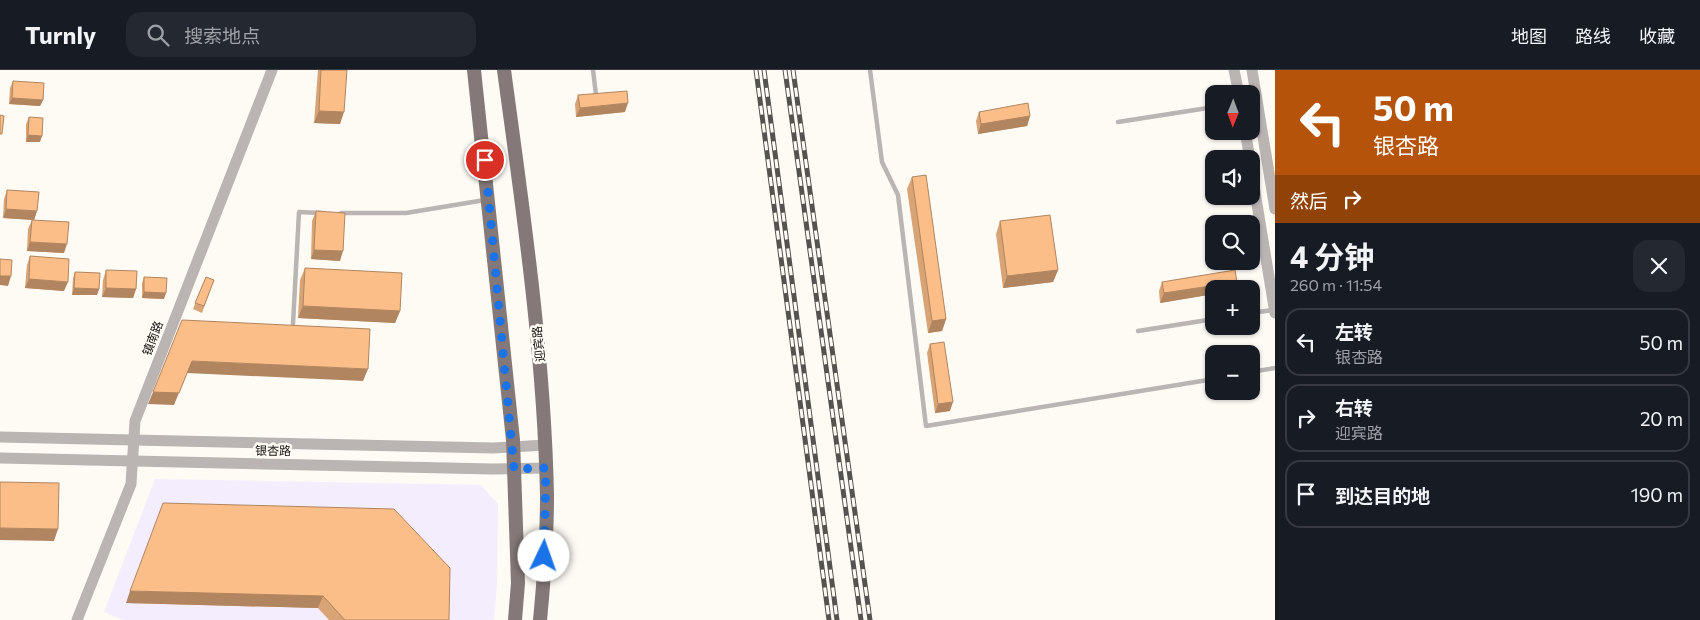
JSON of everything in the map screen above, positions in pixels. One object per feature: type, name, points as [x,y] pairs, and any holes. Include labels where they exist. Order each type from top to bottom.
[{"type":"main road","points":[[474,70],[489,199],[513,447],[518,583],[514,620]]},
{"type":"main road","name":"迎宾路","points":[[504,70],[528,243],[543,396],[547,498],[540,620]]},
{"type":"street","name":"镇南路","points":[[77,620],[131,484],[135,421],[272,70]]},
{"type":"street","points":[[1234,70],[1236,85]]},
{"type":"street","points":[[1252,70],[1275,209]]},
{"type":"street","points":[[1257,205],[1275,311]]},
{"type":"street","name":"银杏路","points":[[0,437],[513,447],[545,445]]},
{"type":"street","name":"银杏路","points":[[0,458],[514,469],[546,468]]},
{"type":"lane","points":[[593,70],[596,95]]},
{"type":"lane","points":[[870,70],[882,162],[898,195],[926,426],[1205,380]]},
{"type":"lane","points":[[1118,122],[1205,108]]},
{"type":"lane","points":[[336,213],[406,213],[489,199]]},
{"type":"lane","points":[[292,324],[299,212],[327,213]]},
{"type":"lane","points":[[1260,312],[1275,311]]},
{"type":"lane","points":[[1138,331],[1205,320]]},
{"type":"lane","points":[[1260,370],[1275,368]]},
{"type":"shaded area","points":[[155,479],[481,485],[498,504],[497,584],[494,620],[123,620],[104,612]]},
{"type":"building","points":[[321,70],[347,70],[344,112],[319,111]]},
{"type":"building","points":[[13,81],[44,83],[43,100],[12,98]]},
{"type":"building","points":[[627,91],[628,103],[580,108],[578,95]]},
{"type":"building","points":[[1028,103],[1030,116],[981,124],[979,112]]},
{"type":"building","points":[[0,115],[4,116],[2,134],[0,134]]},
{"type":"building","points":[[29,117],[43,118],[42,136],[28,135]]},
{"type":"building","points":[[926,175],[946,319],[932,321],[912,177]]},
{"type":"building","points":[[7,190],[39,192],[37,211],[6,209]]},
{"type":"building","points":[[316,211],[345,213],[343,251],[314,250]]},
{"type":"building","points":[[1050,215],[1058,270],[1007,276],[1000,221]]},
{"type":"building","points":[[32,220],[69,222],[67,244],[30,242]]},
{"type":"building","points":[[30,256],[69,259],[68,282],[29,279]]},
{"type":"building","points":[[0,259],[12,260],[11,276],[0,276]]},
{"type":"building","points":[[305,268],[402,273],[400,311],[303,306]]},
{"type":"building","points":[[106,270],[137,271],[136,289],[106,288]]},
{"type":"building","points":[[1235,270],[1237,280],[1205,280],[1205,287],[1164,293],[1162,282]]},
{"type":"building","points":[[75,272],[100,273],[99,289],[74,288]]},
{"type":"building","points":[[144,277],[167,278],[166,293],[144,292]]},
{"type":"building","points":[[206,277],[214,280],[204,306],[195,303]]},
{"type":"building","points":[[182,320],[370,329],[368,369],[192,361],[179,393],[153,392]]},
{"type":"building","points":[[944,342],[953,402],[938,404],[930,344]]},
{"type":"building","points":[[0,482],[59,483],[58,529],[0,528]]},
{"type":"building","points":[[163,503],[394,509],[450,568],[449,620],[345,620],[323,596],[130,591]]},
{"type":"railway","points":[[756,70],[829,620]]},
{"type":"railway","points":[[764,70],[837,620]]},
{"type":"railway","points":[[785,70],[861,620]]},
{"type":"railway","points":[[793,70],[870,620]]},
{"type":"route","points":[[485,160],[513,440],[514,469],[546,468],[547,498],[544,556]]}]
